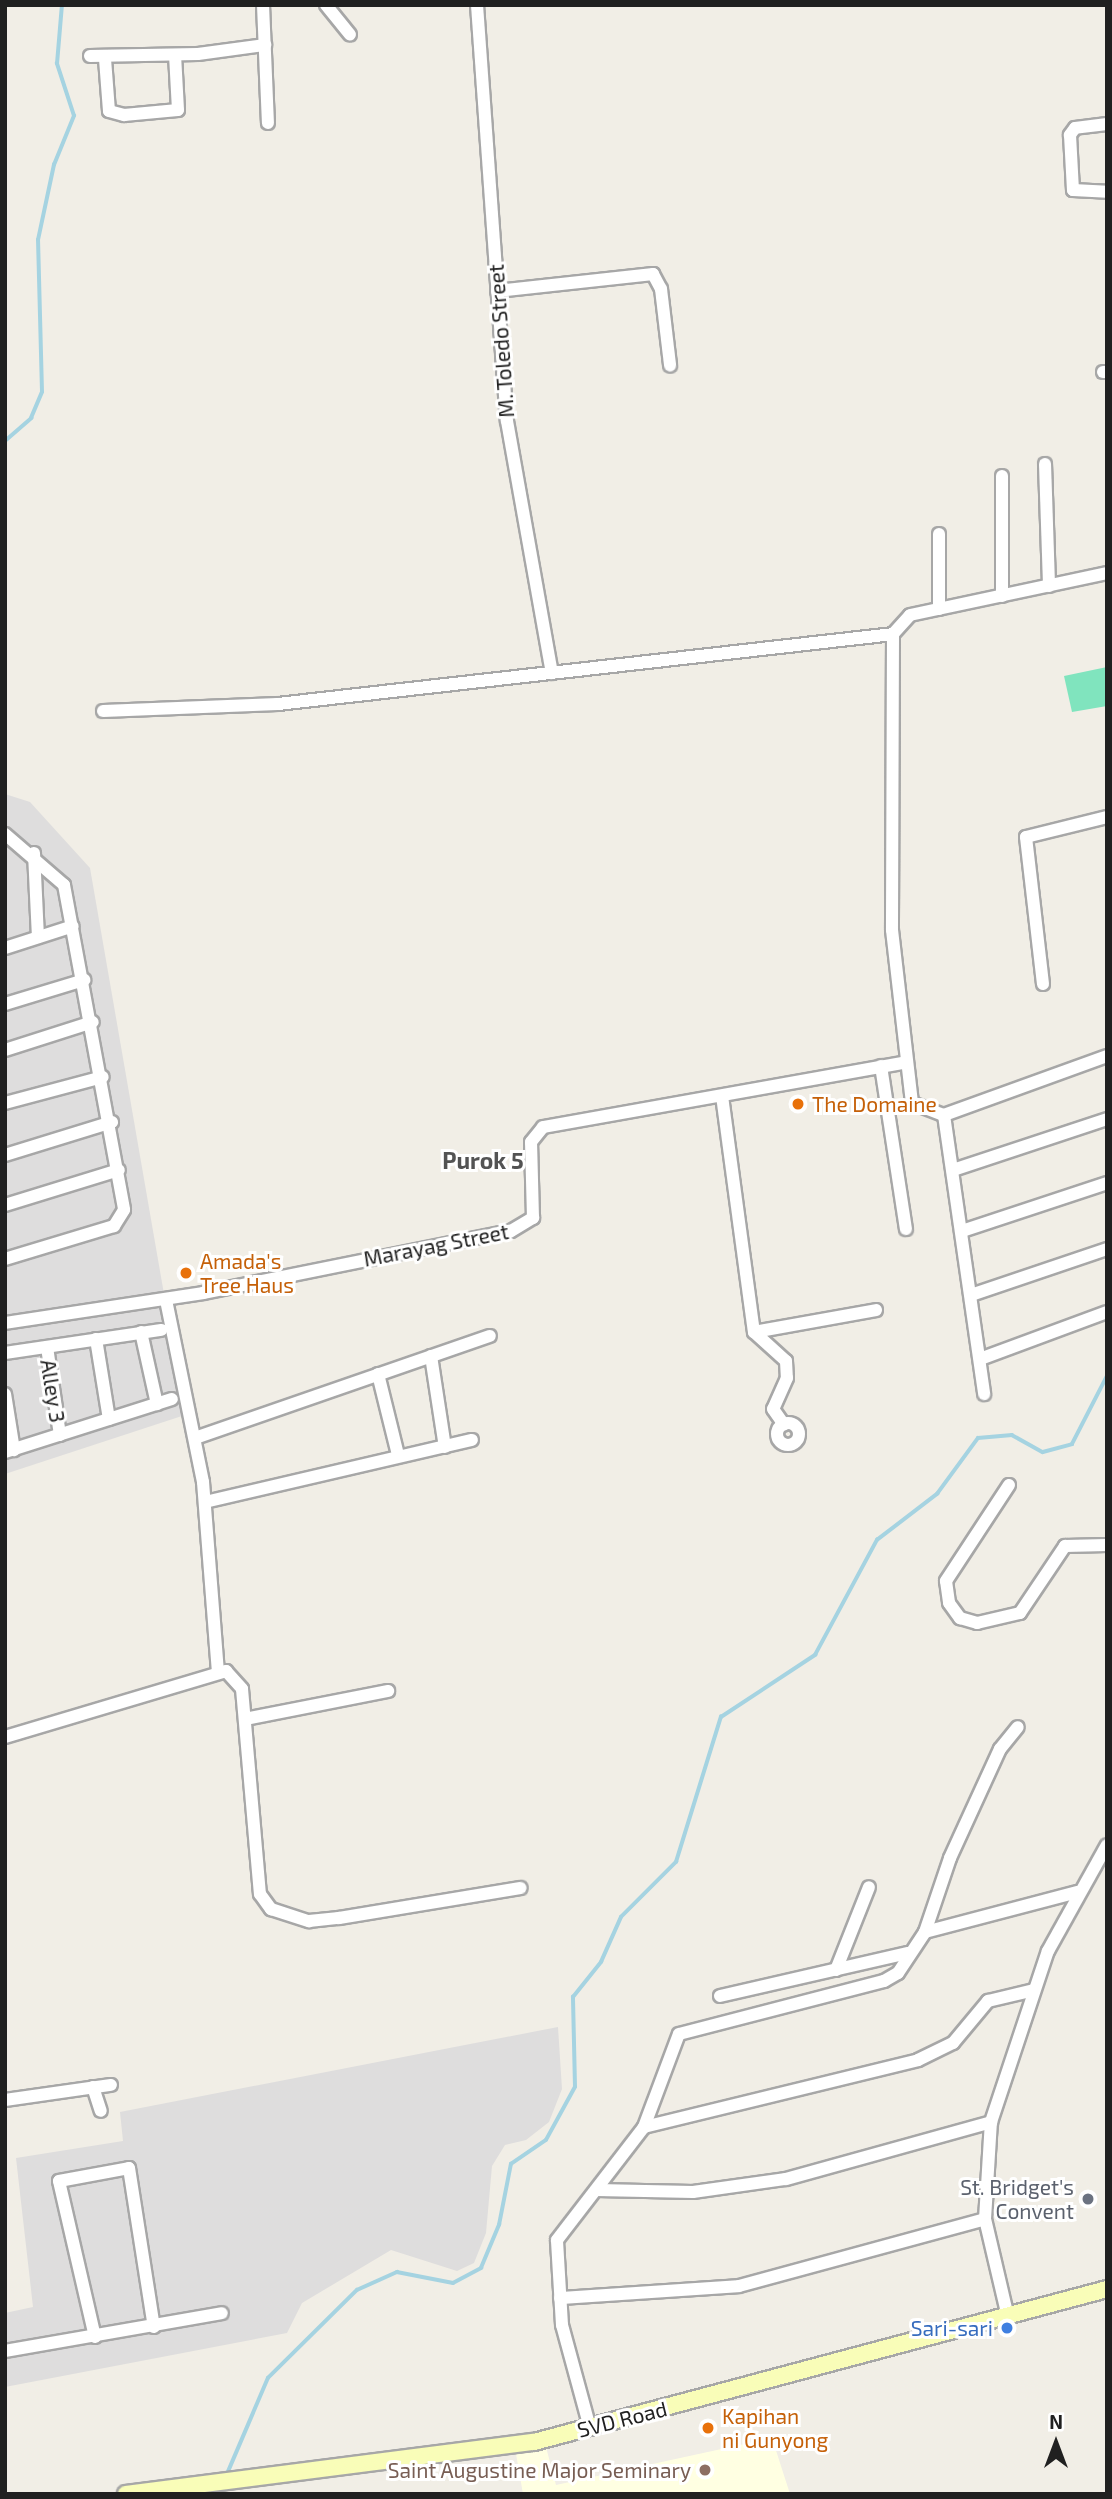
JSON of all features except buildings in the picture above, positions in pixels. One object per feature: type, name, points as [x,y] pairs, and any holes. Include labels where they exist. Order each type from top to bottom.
[{"type":"main road","name":"SVD Road","points":[[126,2494],[475,2453],[590,2428],[1107,2289]]},
{"type":"street","points":[[263,5],[268,123]]},
{"type":"street","points":[[326,5],[350,35]]},
{"type":"street","name":"M. Toledo Street","points":[[477,5],[510,442],[552,673]]},
{"type":"street","points":[[90,56],[105,60],[265,44]]},
{"type":"street","points":[[105,60],[108,107],[124,115],[178,110],[175,55]]},
{"type":"street","points":[[1107,124],[1075,128],[1070,135],[1073,190],[1107,192]]},
{"type":"street","points":[[497,291],[653,274],[661,289],[670,365]]},
{"type":"street","points":[[1045,464],[1049,586]]},
{"type":"street","points":[[1002,476],[1002,596]]},
{"type":"street","points":[[939,534],[939,609]]},
{"type":"street","points":[[1107,573],[939,609],[900,621],[893,634],[892,930],[903,1063],[912,1103],[944,1115],[1107,1056]]},
{"type":"street","points":[[103,711],[278,704],[893,634]]},
{"type":"street","points":[[1042,984],[1026,836],[1107,817]]},
{"type":"street","points":[[5,834],[34,853],[64,885],[112,1122],[124,1210],[114,1226],[5,1259]]},
{"type":"street","points":[[34,853],[38,937]]},
{"type":"street","points":[[5,948],[73,926]]},
{"type":"street","points":[[5,1004],[84,980]]},
{"type":"street","points":[[5,1050],[93,1022]]},
{"type":"street","name":"Marayag Street","points":[[5,1323],[166,1300],[524,1227],[534,1206],[531,1142],[543,1127],[903,1063]]},
{"type":"street","points":[[881,1066],[906,1228]]},
{"type":"street","points":[[5,1103],[103,1077]]},
{"type":"street","points":[[722,1096],[754,1332],[786,1360],[787,1378],[773,1409],[784,1425]]},
{"type":"street","points":[[944,1115],[984,1394]]},
{"type":"street","points":[[953,1170],[1107,1119]]},
{"type":"street","points":[[5,1155],[112,1122]]},
{"type":"street","points":[[5,1205],[119,1170]]},
{"type":"street","points":[[962,1231],[1107,1183]]},
{"type":"street","points":[[971,1295],[1107,1249]]},
{"type":"street","points":[[166,1300],[195,1438],[205,1502],[218,1671]]},
{"type":"street","points":[[754,1332],[876,1310]]},
{"type":"street","points":[[980,1359],[1107,1312]]},
{"type":"street","points":[[5,1353],[161,1330]]},
{"type":"street","points":[[141,1332],[157,1404]]},
{"type":"street","points":[[195,1438],[490,1336]]},
{"type":"street","points":[[96,1339],[109,1419]]},
{"type":"street","name":"Alley 3","points":[[47,1347],[60,1435]]},
{"type":"street","points":[[432,1356],[445,1447]]},
{"type":"street","points":[[377,1374],[398,1455]]},
{"type":"street","points":[[5,1394],[9,1451],[172,1399]]},
{"type":"street","points":[[205,1502],[398,1455],[472,1440]]},
{"type":"street","points":[[1009,1485],[946,1581],[949,1603],[960,1618],[977,1623],[1020,1613],[1065,1546],[1107,1545]]},
{"type":"street","points":[[5,1737],[218,1671],[236,1676],[245,1719],[260,1894],[271,1909],[309,1921],[521,1888]]},
{"type":"street","points":[[245,1719],[388,1691]]},
{"type":"street","points":[[590,2428],[560,2298],[557,2240],[644,2127],[679,2034],[884,1981],[925,1931],[956,1846],[1000,1749],[1018,1727]]},
{"type":"street","points":[[1008,2317],[985,2219],[991,2122],[1034,1990],[1078,1892],[1107,1845]]},
{"type":"street","points":[[836,1970],[869,1887]]},
{"type":"street","points":[[925,1931],[1078,1892]]},
{"type":"street","points":[[720,1996],[908,1954]]},
{"type":"street","points":[[644,2127],[918,2060],[953,2043],[988,2001],[1034,1990]]},
{"type":"street","points":[[5,2100],[111,2085]]},
{"type":"street","points":[[93,2087],[101,2111]]},
{"type":"street","points":[[597,2190],[693,2192],[786,2179],[991,2122]]},
{"type":"street","points":[[95,2337],[59,2181],[129,2168],[154,2327]]},
{"type":"street","points":[[560,2298],[739,2286],[985,2219]]},
{"type":"street","points":[[5,2350],[154,2327],[222,2313]]},
{"type":"shaded area","points":[[5,794],[30,802],[90,868],[185,1415],[5,1474]]},
{"type":"shaded area","points":[[558,2027],[562,2089],[549,2122],[526,2140],[505,2145],[492,2166],[486,2233],[474,2263],[457,2271],[391,2250],[302,2303],[287,2333],[5,2387],[5,2313],[33,2307],[16,2158],[123,2141],[120,2112]]},
{"type":"shaded area","name":"Saint Augustine Major Seminary","points":[[772,2438],[790,2494],[523,2494],[516,2454],[546,2447],[556,2485]]},
{"type":"green space","points":[[1107,667],[1107,706],[1072,712],[1064,676]]},
{"type":"waterway","points":[[5,441],[31,418],[42,392],[38,240],[54,165],[74,116],[57,64],[62,5]]},
{"type":"waterway","points":[[227,2474],[268,2378],[357,2290],[397,2272],[453,2283],[481,2268],[499,2225],[511,2164],[546,2140],[575,2087],[573,1997],[601,1962],[621,1917],[676,1862],[721,1717],[815,1655],[877,1540],[937,1494],[978,1438],[1012,1435],[1043,1452],[1072,1444],[1107,1376]]},
{"type":"place","name":"The Domaine","points":[[798,1104]]},
{"type":"place","name":"Amada's Tree Haus","points":[[186,1273]]},
{"type":"place","name":"St. Bridget's Convent","points":[[1088,2199]]},
{"type":"place","name":"Sari-sari","points":[[1007,2328]]},
{"type":"place","name":"Kapihan ni Gunyong","points":[[708,2428]]},
{"type":"place","name":"Saint Augustine Major Seminary","points":[[705,2470]]},
{"type":"district","name":"Purok 5","points":[[483,1160]]}]
